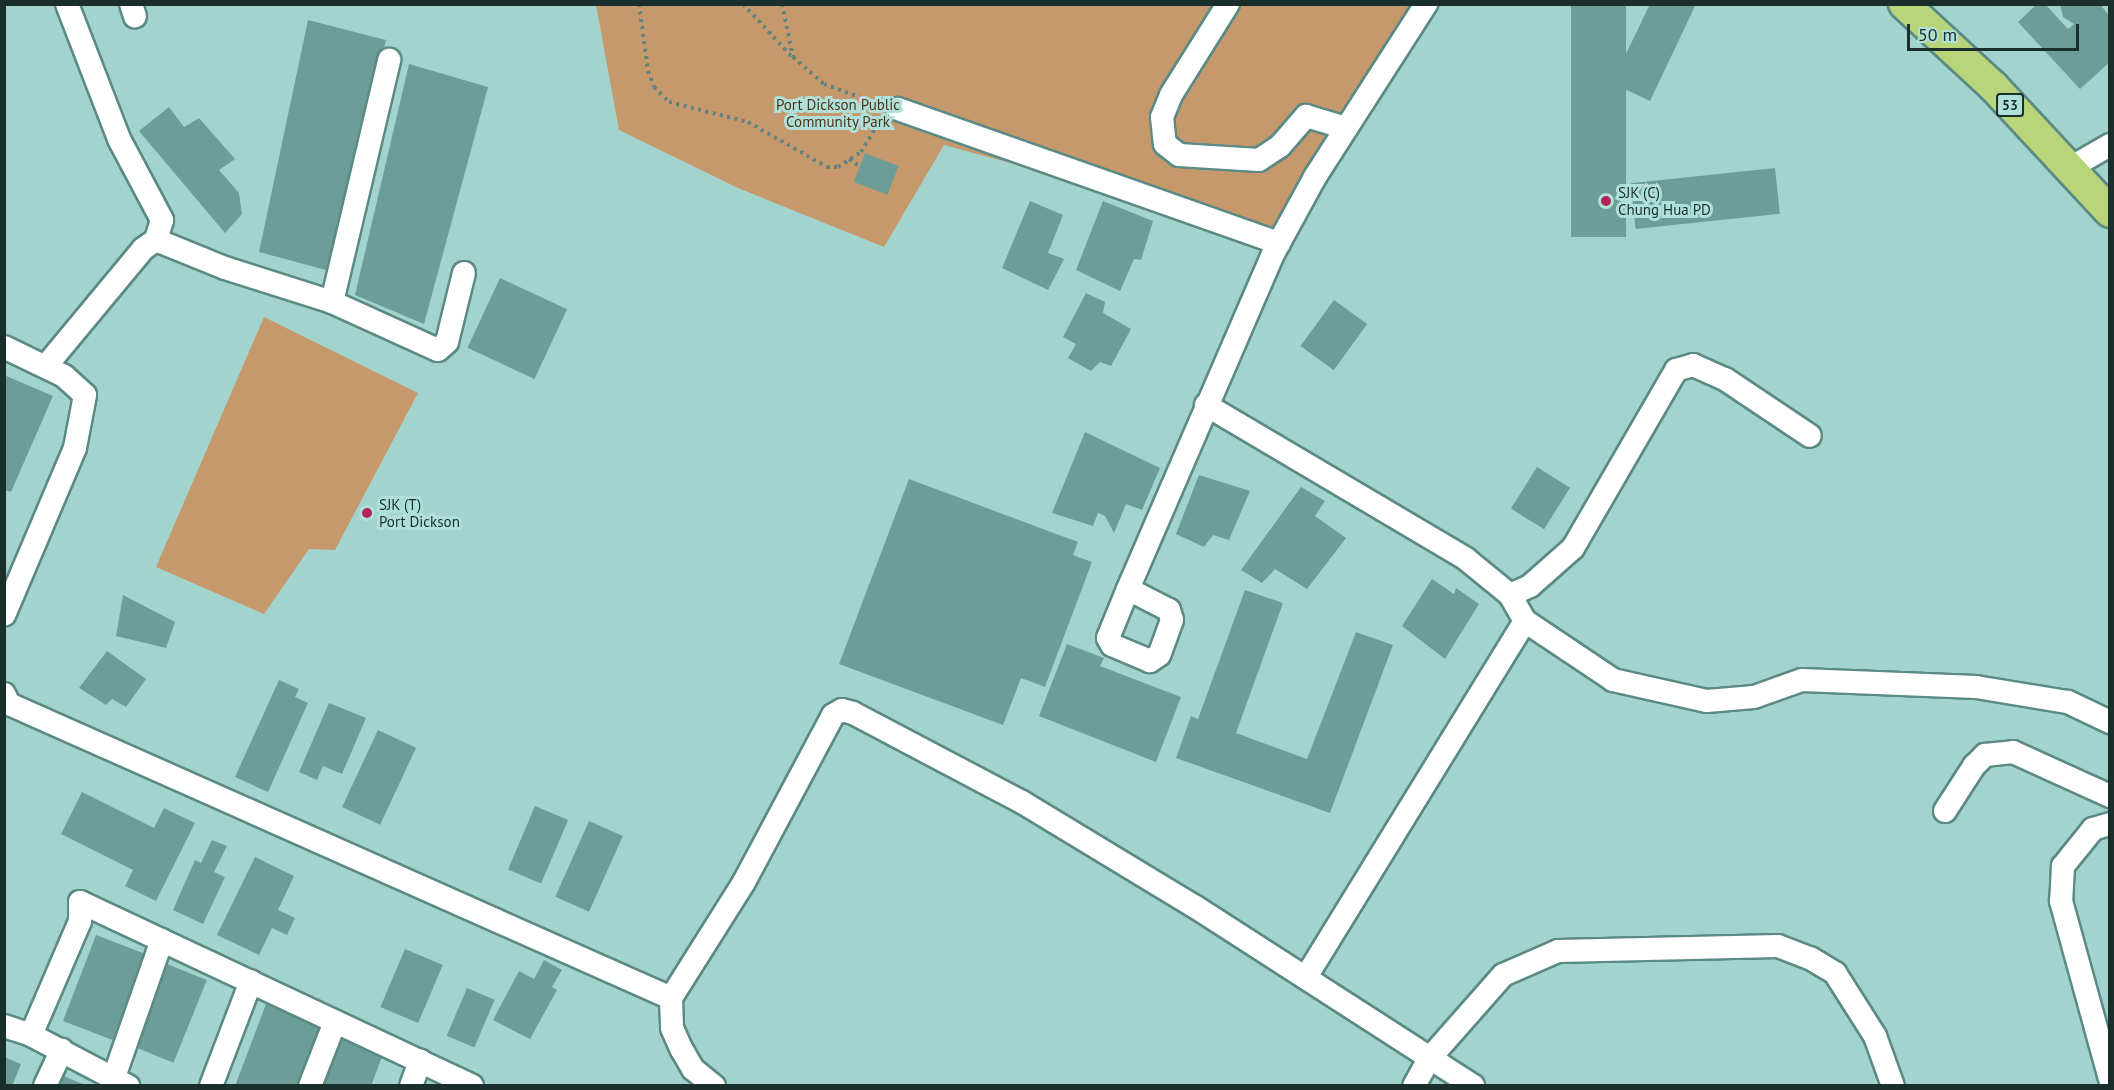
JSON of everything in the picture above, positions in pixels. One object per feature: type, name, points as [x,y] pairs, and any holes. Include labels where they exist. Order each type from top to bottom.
[{"type":"main road","name":"53","points":[[1904,4],[1993,86],[2109,212]]},
{"type":"street","points":[[46,366],[143,249],[156,240],[162,220],[119,139],[67,4]]},
{"type":"street","points":[[1228,4],[1171,95],[1162,117],[1165,144],[1179,155],[1259,160],[1280,146],[1306,116],[1346,128]]},
{"type":"street","points":[[1128,589],[1206,405],[1279,243],[1346,128],[1426,4]]},
{"type":"street","points":[[332,302],[389,60]]},
{"type":"street","points":[[898,110],[1279,243]]},
{"type":"street","points":[[2070,168],[2109,146]]},
{"type":"street","points":[[156,240],[225,268],[332,302],[438,350],[447,342],[464,273]]},
{"type":"street","points":[[4,347],[46,366],[85,395],[83,419],[75,448],[4,615]]},
{"type":"street","points":[[1510,595],[1530,586],[1573,548],[1676,370],[1692,365],[1725,380],[1810,436]]},
{"type":"street","points":[[1206,405],[1466,559],[1510,595],[1525,621],[1613,680],[1707,701],[1754,696],[1802,680],[1976,687],[2068,702],[2109,722]]},
{"type":"street","points":[[1306,977],[1525,621]]},
{"type":"street","points":[[6,704],[671,998]]},
{"type":"street","points":[[714,1086],[693,1069],[682,1050],[672,1028],[671,998],[744,882],[833,715],[842,710],[1022,802],[1306,977],[1473,1086]]},
{"type":"street","points":[[1945,811],[1974,765],[1985,755],[2013,752],[2109,796]]},
{"type":"street","points":[[2109,824],[2093,829],[2063,866],[2061,901],[2109,1079]]},
{"type":"street","points":[[31,1035],[80,921],[80,902],[472,1086]]},
{"type":"street","points":[[4,1026],[31,1035],[121,1081],[162,940]]},
{"type":"street","points":[[1414,1086],[1429,1059],[1503,975],[1558,951],[1778,946],[1810,957],[1835,973],[1875,1036],[1893,1086]]},
{"type":"street","points":[[210,1086],[251,981]]},
{"type":"street","points":[[310,1086],[335,1022]]},
{"type":"street","points":[[45,1086],[62,1050]]},
{"type":"street","points":[[411,1086],[420,1061]]},
{"type":"path","points":[[639,4],[648,71],[660,96],[669,102],[748,122],[827,168],[838,167],[861,152],[872,138],[884,106],[824,84],[793,57],[743,4]]},
{"type":"path","points":[[782,4],[793,57]]},
{"type":"path","points":[[849,159],[859,166]]},
{"type":"green space","name":"Port Dickson Public Community Park","points":[[596,5],[1413,5],[1275,234],[944,145],[884,247],[738,188],[619,130]]},
{"type":"green space","points":[[264,317],[418,393],[335,550],[309,549],[264,614],[156,567]]},
{"type":"building","points":[[1571,4],[1626,4],[1626,237],[1571,237]]},
{"type":"building","points":[[1650,4],[1696,4],[1650,101],[1612,83]]},
{"type":"building","points":[[2037,4],[2045,4],[2068,29],[2074,24],[2063,17],[2060,4],[2100,4],[2110,17],[2110,62],[2080,89],[2018,22]]},
{"type":"building","points":[[308,20],[386,40],[326,270],[259,252]]},
{"type":"building","points":[[409,64],[488,87],[424,324],[355,295]]},
{"type":"building","points":[[169,107],[184,127],[199,118],[235,159],[219,170],[239,193],[242,214],[225,233],[139,131]]},
{"type":"building","points":[[865,153],[899,166],[887,195],[854,182]]},
{"type":"building","points":[[1775,168],[1780,214],[1636,229],[1631,183]]},
{"type":"building","points":[[1030,201],[1063,215],[1048,253],[1064,259],[1048,290],[1002,268]]},
{"type":"building","points":[[1103,201],[1153,221],[1141,260],[1134,259],[1120,291],[1076,270]]},
{"type":"building","points":[[500,278],[567,309],[535,379],[467,348]]},
{"type":"building","points":[[1086,293],[1105,302],[1103,313],[1131,329],[1111,366],[1100,362],[1091,371],[1068,358],[1076,344],[1063,337]]},
{"type":"building","points":[[1334,300],[1367,324],[1334,370],[1300,346]]},
{"type":"building","points":[[4,375],[53,396],[11,492],[4,490]]},
{"type":"building","points":[[1085,432],[1160,468],[1142,510],[1126,504],[1114,533],[1105,516],[1098,513],[1093,526],[1052,513]]},
{"type":"building","points":[[1537,467],[1570,488],[1544,529],[1511,509]]},
{"type":"building","points":[[1199,475],[1250,491],[1229,540],[1213,535],[1204,547],[1176,534]]},
{"type":"building","points":[[909,479],[1078,542],[1073,555],[1092,562],[1045,687],[1021,678],[1003,725],[839,664]]},
{"type":"building","points":[[1301,487],[1325,501],[1315,516],[1346,538],[1307,589],[1275,569],[1262,583],[1241,570]]},
{"type":"building","points":[[1432,579],[1454,594],[1456,588],[1479,604],[1445,659],[1402,626]]},
{"type":"building","points":[[1245,590],[1283,603],[1236,733],[1307,759],[1302,772],[1356,632],[1393,645],[1330,813],[1176,758],[1191,716],[1198,719]]},
{"type":"building","points":[[123,595],[175,622],[166,648],[116,636]]},
{"type":"building","points":[[1067,644],[1104,658],[1100,666],[1181,697],[1156,762],[1039,716]]},
{"type":"building","points":[[107,651],[146,679],[126,707],[112,699],[106,705],[79,688]]},
{"type":"building","points":[[279,680],[299,689],[295,697],[308,703],[268,792],[235,777]]},
{"type":"building","points":[[329,703],[366,718],[342,774],[323,766],[317,780],[299,772]]},
{"type":"building","points":[[378,730],[416,748],[380,825],[342,807]]},
{"type":"building","points":[[82,792],[154,828],[164,808],[195,823],[156,901],[125,886],[133,870],[61,834]]},
{"type":"building","points":[[535,806],[568,820],[541,884],[508,870]]},
{"type":"building","points":[[589,821],[623,836],[589,912],[555,897]]},
{"type":"building","points":[[212,840],[227,846],[214,872],[225,877],[203,924],[173,910],[195,860],[201,863]]},
{"type":"building","points":[[255,857],[294,876],[278,910],[295,918],[287,935],[272,928],[259,955],[217,935]]},
{"type":"building","points":[[96,935],[145,954],[113,1040],[63,1021]]},
{"type":"building","points":[[405,949],[443,965],[418,1023],[380,1007]]},
{"type":"building","points":[[544,960],[562,970],[552,987],[557,990],[530,1039],[493,1020],[519,971],[534,979]]},
{"type":"building","points":[[167,964],[207,980],[174,1063],[134,1047]]},
{"type":"building","points":[[467,988],[495,1000],[474,1048],[447,1036]]},
{"type":"building","points":[[266,1004],[320,1024],[297,1086],[235,1086]]},
{"type":"building","points":[[338,1031],[385,1049],[371,1086],[316,1086]]},
{"type":"building","points":[[4,1057],[21,1064],[12,1086],[4,1086]]},
{"type":"building","points":[[54,1072],[85,1085],[85,1086],[48,1086]]},
{"type":"place","name":"SJK (C) Chung Hua PD","points":[[1606,201]]},
{"type":"place","name":"SJK (T) Port Dickson","points":[[367,513]]}]
